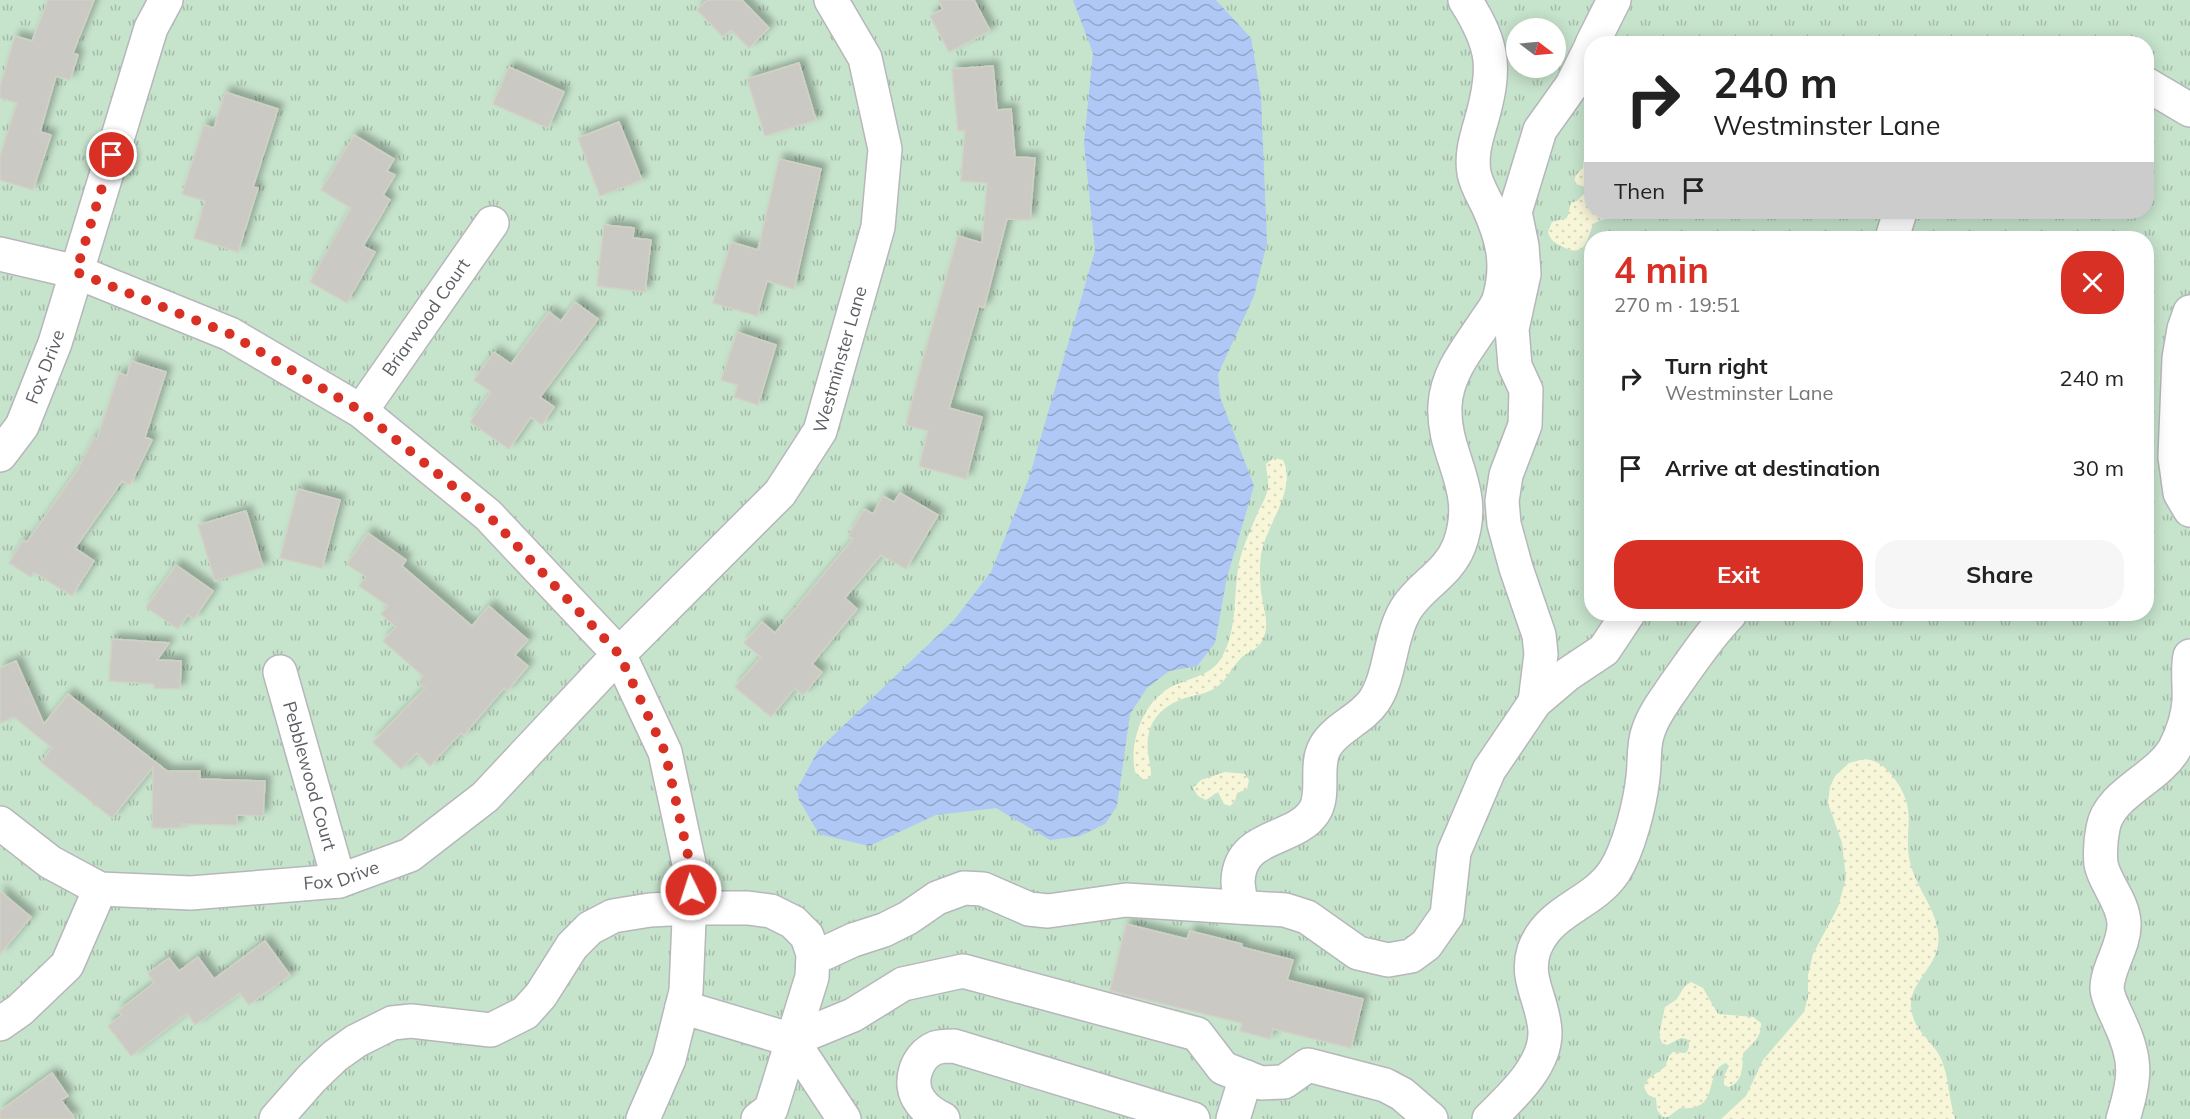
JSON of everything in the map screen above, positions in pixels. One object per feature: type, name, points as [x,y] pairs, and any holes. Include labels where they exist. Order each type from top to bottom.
[{"type":"street","points":[[76,272],[151,28],[166,0]]},
{"type":"street","name":"Westminster Lane","points":[[619,654],[780,493],[820,431],[878,227],[885,149],[865,58],[831,0]]},
{"type":"street","points":[[813,954],[825,953],[853,940],[884,930],[908,918],[937,898],[964,888],[983,889],[1029,909],[1048,911],[1126,900],[1162,898],[1210,884],[1235,873],[1247,855],[1268,839],[1299,826],[1316,810],[1323,750],[1328,741],[1368,709],[1376,698],[1399,622],[1411,601],[1447,568],[1459,546],[1466,515],[1466,501],[1444,420],[1446,394],[1454,370],[1497,304],[1504,277],[1504,247],[1474,174],[1474,145],[1491,80],[1490,50],[1480,25],[1465,0]]},
{"type":"street","points":[[1596,36],[1614,0]]},
{"type":"street","points":[[1535,702],[1541,654],[1539,635],[1516,568],[1504,524],[1502,501],[1506,475],[1525,425],[1526,390],[1515,366],[1512,329],[1524,274],[1522,246],[1515,212],[1540,130],[1572,85],[1584,60]]},
{"type":"street","points":[[2154,88],[2190,110]]},
{"type":"street","name":"Briarwood Court","points":[[361,411],[492,223]]},
{"type":"street","points":[[0,254],[76,272],[230,334],[361,411],[488,515],[619,654],[665,752],[692,873],[686,991],[669,1059],[643,1119]]},
{"type":"street","name":"Fox Drive","points":[[0,455],[22,426],[55,343],[76,272]]},
{"type":"street","points":[[2190,312],[2184,328],[2179,358],[2175,457],[2180,493],[2190,510]]},
{"type":"street","points":[[1126,900],[1285,910],[1307,917],[1358,953],[1388,960],[1411,956],[1426,945],[1447,915],[1454,852],[1489,770],[1535,702],[1568,674],[1604,650],[1623,621]]},
{"type":"street","points":[[1490,1119],[1538,1060],[1545,1036],[1544,1020],[1532,980],[1530,964],[1535,948],[1543,932],[1553,920],[1600,888],[1614,871],[1628,839],[1643,779],[1647,733],[1657,712],[1710,634],[1724,621]]},
{"type":"street","name":"Fox Drive","points":[[0,823],[50,862],[100,889],[191,894],[339,881],[410,855],[485,797],[619,654]]},
{"type":"street","points":[[2123,1119],[2132,1081],[2131,1045],[2107,991],[2124,924],[2121,909],[2101,866],[2103,827],[2108,815],[2120,799],[2165,763],[2181,737],[2189,701],[2190,656]]},
{"type":"street","name":"Pebblewood Court","points":[[280,672],[339,881]]},
{"type":"street","points":[[1241,907],[1238,882],[1247,855]]},
{"type":"street","points":[[0,1024],[20,1010],[67,965],[100,889]]},
{"type":"street","points":[[276,1119],[312,1078],[335,1056],[356,1041],[392,1023],[411,1021],[491,1030],[525,1013],[541,995],[572,946],[590,928],[613,916],[650,910],[690,908],[748,908],[771,911],[793,921],[807,936],[813,954],[812,978],[771,1109],[758,1119]]},
{"type":"street","points":[[682,1007],[792,1040],[853,1016],[903,984],[963,971],[1197,1034],[1223,1068],[1261,1083],[1284,1082],[1308,1065],[1385,1085],[1402,1094],[1431,1119]]},
{"type":"street","points":[[792,1040],[844,1119]]},
{"type":"street","points":[[943,1119],[932,1114],[918,1100],[913,1081],[916,1068],[924,1054],[938,1047],[954,1046],[1193,1119]]},
{"type":"street","points":[[1233,1119],[1246,1077]]},
{"type":"green space","points":[[0,0],[2190,0],[2190,1119],[0,1119]]},
{"type":"sand","points":[[1584,157],[1584,187],[1576,184],[1575,179],[1583,168]]},
{"type":"sand","points":[[1584,194],[1584,219],[1605,219],[1593,224],[1591,231],[1584,231],[1584,246],[1575,250],[1555,242],[1548,232],[1552,222],[1567,218],[1571,203]]},
{"type":"sand","points":[[1274,458],[1283,460],[1286,482],[1284,494],[1261,555],[1261,586],[1266,618],[1264,638],[1258,646],[1238,661],[1219,685],[1208,692],[1176,702],[1161,712],[1149,733],[1148,753],[1151,775],[1143,779],[1135,772],[1134,749],[1140,725],[1151,704],[1169,688],[1212,669],[1222,657],[1227,646],[1233,623],[1239,563],[1247,538],[1267,494],[1266,464]]},
{"type":"sand","points":[[1864,759],[1881,765],[1888,771],[1907,802],[1908,845],[1912,869],[1934,915],[1938,935],[1936,953],[1914,991],[1911,1007],[1920,1030],[1942,1061],[1955,1119],[1721,1119],[1746,1096],[1763,1060],[1804,1012],[1813,954],[1838,907],[1846,878],[1842,843],[1828,803],[1830,787],[1835,776],[1849,763]]},
{"type":"sand","points":[[1225,772],[1245,774],[1249,780],[1247,789],[1237,793],[1235,801],[1230,806],[1224,804],[1218,792],[1206,800],[1198,796],[1193,788],[1201,780]]},
{"type":"sand","points":[[1691,982],[1703,988],[1718,1014],[1753,1017],[1761,1023],[1761,1028],[1756,1040],[1743,1053],[1740,1077],[1734,1084],[1729,1087],[1724,1085],[1724,1076],[1729,1066],[1726,1063],[1719,1067],[1707,1098],[1702,1104],[1693,1108],[1680,1108],[1668,1117],[1663,1117],[1657,1110],[1656,1098],[1648,1095],[1644,1087],[1648,1079],[1665,1067],[1673,1052],[1685,1053],[1688,1050],[1687,1039],[1681,1038],[1667,1045],[1662,1043],[1659,1035],[1665,1007],[1677,999],[1684,987]]},
{"type":"water","points":[[1073,0],[1216,0],[1251,38],[1261,97],[1267,243],[1254,296],[1218,374],[1220,397],[1254,486],[1227,577],[1215,643],[1197,666],[1169,671],[1147,688],[1130,714],[1117,806],[1105,824],[1080,836],[1050,840],[996,808],[936,815],[869,846],[819,834],[799,800],[797,789],[819,749],[954,620],[991,572],[1029,478],[1095,251],[1084,143],[1093,53]]},
{"type":"building","points":[[48,0],[94,0],[73,53],[78,55],[70,80],[56,76],[40,132],[51,135],[33,190],[0,180],[0,156],[17,103],[0,98],[0,86],[15,36],[32,41]]},
{"type":"building","points":[[707,0],[742,0],[769,28],[749,48],[731,30],[723,37],[697,10]]},
{"type":"building","points":[[938,0],[974,0],[990,31],[949,52],[930,16],[943,9]]},
{"type":"building","points":[[799,63],[816,120],[765,136],[747,79]]},
{"type":"building","points":[[993,66],[997,110],[1011,109],[1015,157],[1035,158],[1030,220],[1007,219],[984,308],[979,306],[949,408],[982,417],[966,479],[919,466],[928,431],[906,425],[958,236],[982,243],[987,183],[961,181],[965,130],[958,131],[952,69]]},
{"type":"building","points":[[509,67],[564,92],[548,128],[493,104]]},
{"type":"building","points":[[225,92],[278,109],[253,187],[258,188],[238,252],[194,238],[205,201],[182,194],[204,125],[214,128]]},
{"type":"building","points":[[619,122],[642,180],[600,196],[578,138]]},
{"type":"building","points":[[354,135],[394,159],[387,171],[395,175],[383,195],[390,200],[363,246],[375,252],[347,303],[310,282],[351,208],[321,190]]},
{"type":"building","points":[[779,159],[821,169],[794,289],[767,281],[757,316],[713,303],[731,242],[758,250]]},
{"type":"building","points":[[604,225],[634,228],[633,238],[651,240],[645,292],[597,286]]},
{"type":"building","points":[[575,302],[598,319],[540,397],[554,407],[542,425],[531,417],[509,449],[470,422],[491,392],[474,380],[494,352],[511,364],[549,312],[561,321]]},
{"type":"building","points":[[737,332],[776,345],[758,405],[734,397],[738,385],[721,380]]},
{"type":"building","points":[[131,361],[166,372],[145,437],[152,440],[130,485],[122,481],[75,548],[94,561],[72,596],[34,572],[31,577],[9,563],[23,540],[27,542],[78,469],[94,437],[97,439],[119,373],[127,376]]},
{"type":"building","points":[[298,489],[340,500],[322,568],[280,558]]},
{"type":"building","points":[[900,493],[938,515],[906,569],[881,555],[845,598],[857,609],[812,664],[822,672],[803,695],[795,688],[771,717],[735,687],[761,657],[744,643],[762,622],[775,633],[853,539],[848,536],[864,509],[873,514],[883,496],[894,502]]},
{"type":"building","points":[[246,511],[263,567],[215,581],[198,525]]},
{"type":"building","points":[[368,533],[406,560],[402,566],[472,626],[489,606],[528,640],[515,655],[528,666],[507,691],[504,688],[464,735],[461,733],[430,766],[417,753],[401,769],[373,742],[425,688],[418,682],[423,676],[383,641],[396,627],[381,614],[388,606],[359,586],[366,577],[347,564]]},
{"type":"building","points":[[176,565],[213,591],[194,619],[188,615],[178,629],[146,607]]},
{"type":"building","points":[[112,639],[169,643],[157,660],[181,661],[180,689],[154,688],[154,684],[109,681]]},
{"type":"building","points":[[16,661],[44,724],[68,694],[167,771],[200,771],[200,779],[265,781],[263,816],[237,815],[237,825],[181,824],[181,828],[152,828],[153,767],[112,818],[41,762],[52,748],[14,717],[0,723],[0,668]]},
{"type":"building","points":[[0,891],[31,917],[0,954]]},
{"type":"building","points":[[1126,924],[1187,939],[1190,931],[1293,960],[1287,980],[1363,999],[1351,1048],[1273,1029],[1270,1039],[1240,1031],[1242,1023],[1110,991]]},
{"type":"building","points":[[265,941],[290,975],[249,1005],[240,993],[195,1025],[187,1013],[131,1056],[108,1026],[122,1015],[118,1011],[154,983],[148,973],[169,958],[179,971],[198,957],[214,979]]},
{"type":"building","points":[[52,1073],[68,1096],[61,1100],[75,1119],[0,1119],[0,1111]]},
{"type":"route","points":[[112,155],[76,272],[230,334],[361,411],[488,515],[619,654],[665,752],[692,873],[691,890]]}]
